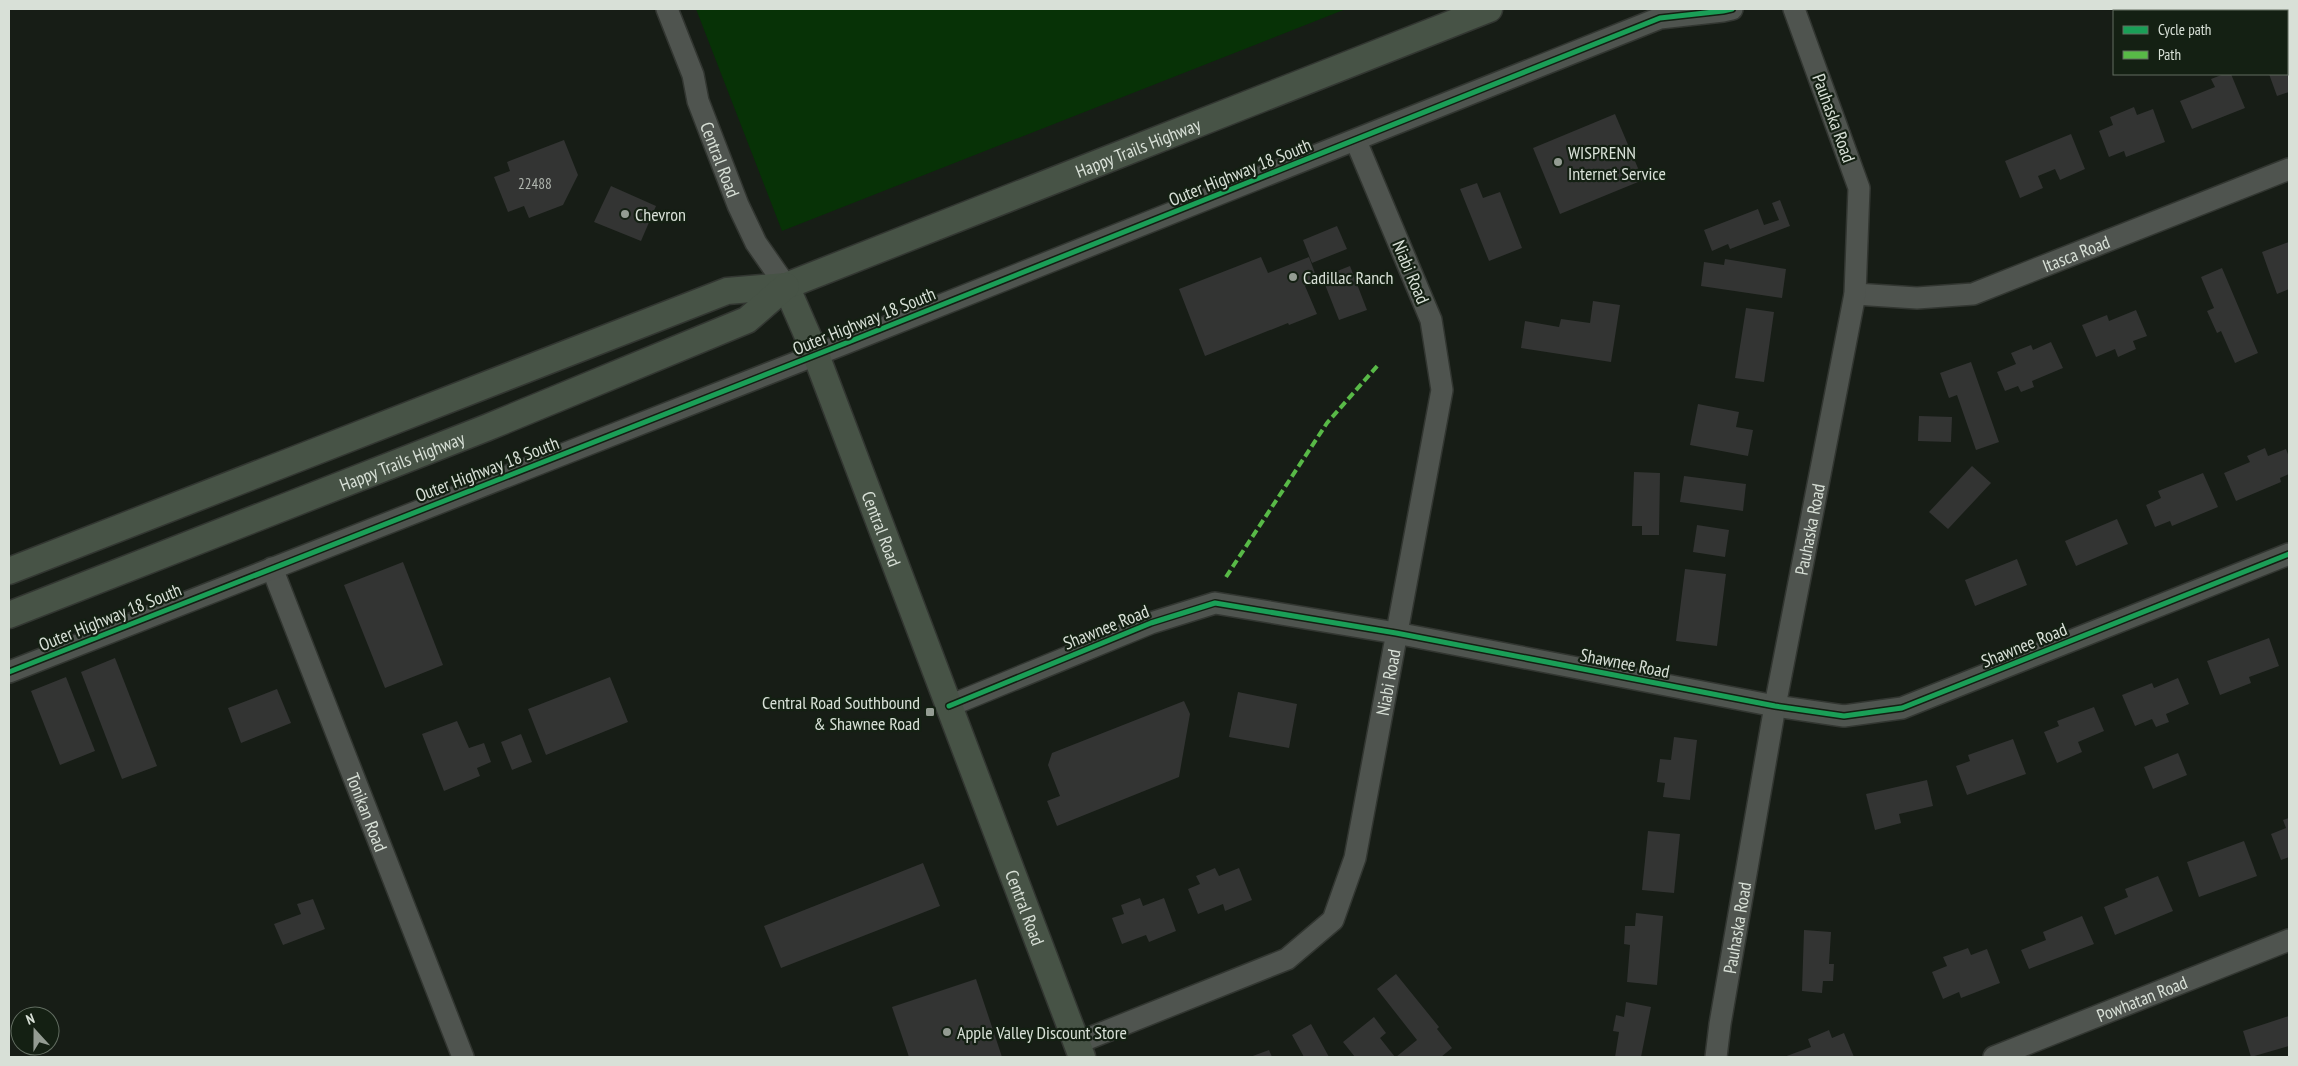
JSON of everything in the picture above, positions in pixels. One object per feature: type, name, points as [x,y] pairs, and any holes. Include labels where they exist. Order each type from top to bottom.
[{"type":"main road","name":"Happy Trails Highway","points":[[9,571],[727,292],[786,286],[1489,9]]},
{"type":"main road","name":"Happy Trails Highway","points":[[9,615],[486,428],[747,320],[786,286]]},
{"type":"main road","name":"Central Road","points":[[786,286],[816,355],[1080,1050]]},
{"type":"street","name":"Central Road","points":[[667,9],[694,75],[698,101],[738,205],[756,243],[786,286]]},
{"type":"street","name":"Outer Highway 18 South","points":[[9,672],[816,355],[1356,141],[1660,18],[1723,12],[1732,9]]},
{"type":"street","name":"Pauhaska Road","points":[[1716,1057],[1720,1024],[1775,706],[1854,294],[1859,188],[1794,9]]},
{"type":"street","name":"Niabi Road","points":[[1080,1050],[1287,959],[1333,920],[1355,858],[1442,390],[1431,320],[1356,141]]},
{"type":"street","name":"Itasca Road","points":[[1854,294],[1918,298],[1973,294],[2289,169]]},
{"type":"street","name":"Shawnee Road","points":[[949,706],[1150,623],[1215,603],[1396,633],[1775,706],[1844,716],[1902,708],[2289,554]]},
{"type":"street","name":"Tonikan Road","points":[[272,568],[464,1057]]},
{"type":"street","name":"Powhatan Road","points":[[1994,1057],[2289,940]]},
{"type":"green space","points":[[696,9],[1346,9],[782,231]]},
{"type":"building","points":[[2289,63],[2289,92],[2277,96],[2269,75],[2288,75]]},
{"type":"building","points":[[2221,75],[2231,75],[2245,108],[2192,129],[2180,101],[2215,87],[2211,79]]},
{"type":"building","points":[[2134,107],[2137,115],[2153,109],[2165,142],[2126,157],[2124,151],[2109,157],[2099,131],[2113,125],[2110,117]]},
{"type":"building","points":[[1615,114],[1643,180],[1560,214],[1533,148]]},
{"type":"building","points":[[2071,134],[2085,169],[2060,180],[2055,169],[2038,176],[2043,188],[2020,198],[2005,161]]},
{"type":"building","points":[[564,140],[578,175],[563,205],[529,218],[524,206],[508,212],[494,177],[510,171],[507,162]]},
{"type":"building","points":[[1477,183],[1483,198],[1500,192],[1522,248],[1489,261],[1460,189]]},
{"type":"building","name":"Chevron","points":[[611,186],[656,206],[641,241],[594,222]]},
{"type":"building","points":[[1780,200],[1790,226],[1730,249],[1728,244],[1712,251],[1704,230],[1758,209],[1764,225],[1779,220],[1772,203]]},
{"type":"building","points":[[1337,226],[1347,249],[1312,263],[1303,240]]},
{"type":"building","points":[[2289,242],[2289,289],[2277,294],[2262,252]]},
{"type":"building","points":[[1261,257],[1268,273],[1309,257],[1318,281],[1305,286],[1317,314],[1289,325],[1288,323],[1205,356],[1179,289]]},
{"type":"building","points":[[1725,259],[1786,269],[1782,298],[1701,286],[1704,262],[1724,265]]},
{"type":"building","points":[[1350,266],[1367,310],[1339,320],[1322,277]]},
{"type":"building","points":[[2222,268],[2258,353],[2235,363],[2221,331],[2217,333],[2207,311],[2214,308],[2201,277]]},
{"type":"building","points":[[1593,301],[1620,305],[1611,362],[1521,348],[1525,321],[1559,327],[1561,319],[1590,323]]},
{"type":"building","points":[[1746,308],[1774,312],[1764,382],[1735,378]]},
{"type":"building","points":[[2136,310],[2147,336],[2133,341],[2136,349],[2118,357],[2115,349],[2096,357],[2082,325],[2107,315],[2109,321]]},
{"type":"building","points":[[2051,342],[2063,368],[2032,381],[2034,387],[2021,392],[2018,386],[2005,391],[1997,372],[2016,364],[2011,353],[2031,345],[2033,350]]},
{"type":"building","points":[[1971,362],[1999,442],[1976,450],[1957,395],[1949,398],[1940,373]]},
{"type":"building","points":[[1698,404],[1739,412],[1736,427],[1753,430],[1748,456],[1690,445]]},
{"type":"building","points":[[1919,416],[1952,417],[1951,442],[1918,441]]},
{"type":"building","points":[[2265,448],[2268,456],[2286,449],[2289,457],[2289,474],[2280,478],[2281,482],[2236,501],[2224,473],[2250,462],[2247,456]]},
{"type":"building","points":[[1972,466],[1991,483],[1948,529],[1929,512]]},
{"type":"building","points":[[1634,472],[1660,473],[1659,535],[1642,535],[1642,526],[1632,526]]},
{"type":"building","points":[[2203,473],[2218,507],[2172,526],[2170,521],[2155,527],[2146,505],[2161,498],[2158,491]]},
{"type":"building","points":[[1684,476],[1746,484],[1743,511],[1680,502]]},
{"type":"building","points":[[2117,519],[2128,544],[2076,566],[2065,541]]},
{"type":"building","points":[[1697,525],[1729,530],[1725,557],[1693,552]]},
{"type":"building","points":[[2017,559],[2027,585],[1975,606],[1965,580]]},
{"type":"building","points":[[403,562],[443,665],[385,688],[344,585]]},
{"type":"building","points":[[1685,569],[1726,574],[1717,646],[1676,641]]},
{"type":"building","points":[[2269,638],[2279,666],[2249,677],[2251,683],[2220,695],[2207,661]]},
{"type":"building","points":[[115,658],[157,766],[122,779],[81,672]]},
{"type":"building","points":[[66,677],[95,751],[60,765],[31,691]]},
{"type":"building","points":[[610,677],[628,722],[546,755],[528,709]]},
{"type":"building","points":[[2178,678],[2189,704],[2166,714],[2169,722],[2156,727],[2152,719],[2135,726],[2122,695],[2152,683],[2154,688]]},
{"type":"building","points":[[277,689],[291,723],[241,743],[228,708]]},
{"type":"building","points":[[1238,692],[1297,704],[1289,748],[1229,737]]},
{"type":"building","points":[[1184,701],[1190,714],[1179,777],[1057,826],[1047,801],[1060,796],[1048,765],[1052,753]]},
{"type":"building","points":[[2094,707],[2104,731],[2078,742],[2082,752],[2057,763],[2044,732],[2059,726],[2057,721]]},
{"type":"building","points":[[457,721],[469,748],[484,743],[491,762],[477,768],[480,776],[444,791],[422,734]]},
{"type":"building","points":[[521,734],[532,762],[512,770],[501,742]]},
{"type":"building","points":[[1674,737],[1697,740],[1690,800],[1663,797],[1665,783],[1657,782],[1660,759],[1671,760]]},
{"type":"building","points":[[2013,739],[2026,774],[1967,795],[1956,766],[1970,761],[1968,755]]},
{"type":"building","points":[[2178,753],[2187,775],[2153,789],[2144,767]]},
{"type":"building","points":[[1927,780],[1933,806],[1899,814],[1901,823],[1875,830],[1866,794]]},
{"type":"building","points":[[2289,818],[2289,857],[2281,860],[2271,834],[2286,828],[2283,820]]},
{"type":"building","points":[[1648,831],[1680,834],[1674,893],[1642,890]]},
{"type":"building","points":[[2244,841],[2257,876],[2199,897],[2187,862]]},
{"type":"building","points":[[923,863],[940,906],[781,968],[764,926]]},
{"type":"building","points":[[1215,868],[1219,876],[1239,868],[1252,900],[1225,911],[1223,904],[1198,914],[1188,889],[1200,884],[1196,876]]},
{"type":"building","points":[[2158,876],[2173,911],[2115,935],[2104,907],[2128,897],[2125,889]]},
{"type":"building","points":[[1140,898],[1143,906],[1164,898],[1176,931],[1149,942],[1146,935],[1122,944],[1112,918],[1124,914],[1121,905]]},
{"type":"building","points":[[313,899],[325,929],[283,945],[274,924],[301,914],[297,904]]},
{"type":"building","points":[[1636,913],[1663,916],[1657,985],[1627,982],[1630,945],[1624,944],[1625,926],[1635,926]]},
{"type":"building","points":[[2082,916],[2094,944],[2029,969],[2021,950],[2046,940],[2043,932]]},
{"type":"building","points":[[1804,930],[1831,932],[1829,964],[1834,964],[1833,981],[1823,981],[1822,993],[1802,991]]},
{"type":"building","points":[[1968,948],[1971,955],[1987,949],[2000,983],[1961,998],[1959,992],[1943,999],[1932,972],[1947,966],[1943,957]]},
{"type":"building","points":[[1396,974],[1439,1027],[1437,1029],[1452,1048],[1441,1057],[1396,1057],[1417,1040],[1377,989]]},
{"type":"building","name":"Apple Valley Discount Store","points":[[976,979],[1002,1057],[909,1057],[892,1007]]},
{"type":"building","points":[[1626,1002],[1651,1007],[1641,1057],[1615,1057],[1619,1032],[1613,1031],[1616,1015],[1624,1017]]},
{"type":"building","points":[[2289,1016],[2289,1046],[2251,1057],[2243,1031]]},
{"type":"building","points":[[1374,1017],[1386,1033],[1380,1038],[1395,1057],[1355,1057],[1343,1042]]},
{"type":"building","points":[[1311,1024],[1329,1057],[1304,1057],[1292,1035]]},
{"type":"building","points":[[1829,1030],[1832,1038],[1844,1033],[1854,1057],[1784,1057],[1811,1047],[1808,1039]]},
{"type":"building","points":[[1269,1050],[1272,1057],[1250,1057]]},
{"type":"marked path","points":[[1226,577],[1327,423],[1379,364]]},
{"type":"cycle path","points":[[9,672],[846,343],[1660,18],[1732,9]]},
{"type":"cycle path","points":[[949,706],[1151,623],[1215,603],[1396,633],[1775,706],[1844,716],[1902,708],[2289,554]]},
{"type":"place","name":"WISPRENN Internet Service","points":[[1558,162]]},
{"type":"place","name":"Chevron","points":[[625,214]]},
{"type":"place","name":"Cadillac Ranch","points":[[1293,277]]},
{"type":"place","name":"Central Road Southbound & Shawnee Road","points":[[930,712]]},
{"type":"place","name":"Apple Valley Discount Store","points":[[947,1032]]}]
